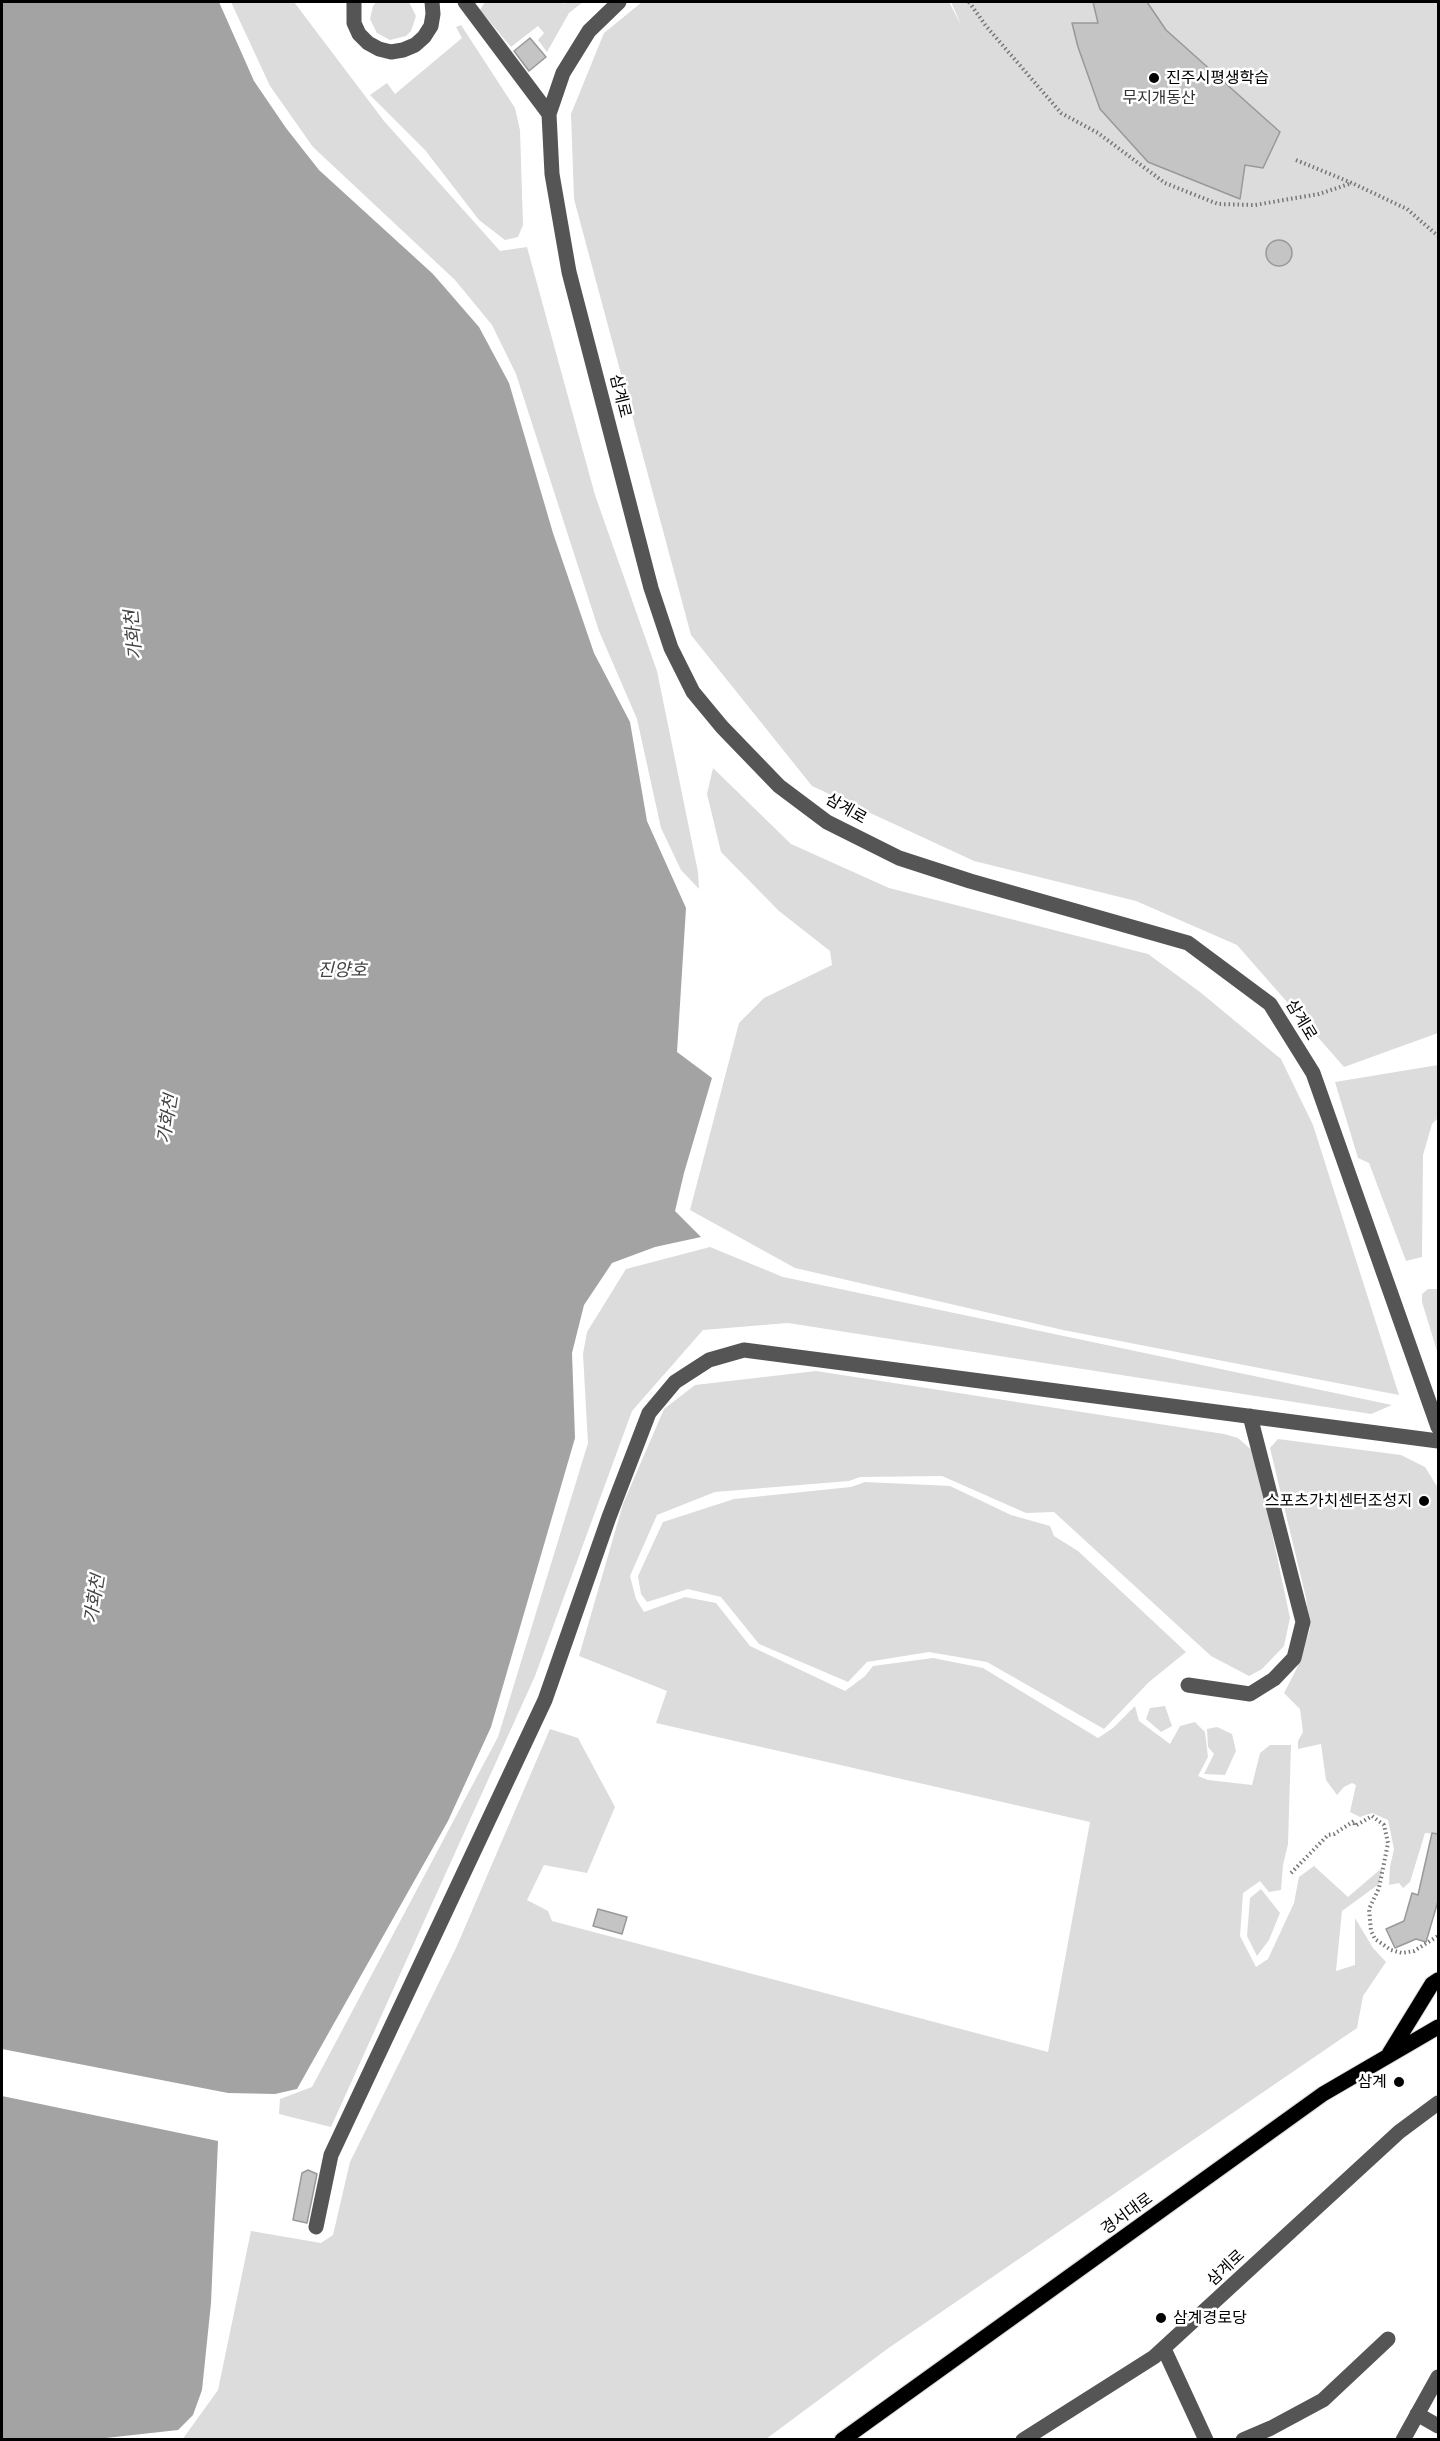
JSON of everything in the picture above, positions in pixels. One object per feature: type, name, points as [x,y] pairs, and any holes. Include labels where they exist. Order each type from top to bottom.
[{"type":"main road","points":[[1389,2055],[1432,1984],[1438,1980]]},
{"type":"main road","name":"경서대로","points":[[842,2439],[1323,2094],[1438,2027]]},
{"type":"street","points":[[354,2],[354,22],[359,34],[368,43],[391,52],[404,50],[415,45],[424,37],[431,26],[434,14],[432,2]]},
{"type":"street","points":[[465,2],[549,114]]},
{"type":"street","name":"삼계로","points":[[619,2],[589,31],[563,73],[549,114],[552,174],[569,272],[651,588],[670,648],[693,692],[722,727],[779,786],[828,822],[899,858],[970,881],[1188,943],[1270,1004],[1312,1073],[1438,1427]]},
{"type":"street","points":[[316,2227],[331,2155],[545,1700],[609,1517],[649,1413],[675,1382],[709,1360],[744,1350],[1438,1441]]},
{"type":"street","points":[[1188,1685],[1250,1694],[1274,1679],[1294,1658],[1303,1622],[1250,1416]]},
{"type":"street","name":"삼계로","points":[[1023,2439],[1090,2399],[1164,2349],[1399,2132],[1438,2103]]},
{"type":"street","points":[[1243,2439],[1271,2428],[1323,2400],[1388,2339]]},
{"type":"street","points":[[1164,2349],[1206,2439]]},
{"type":"street","points":[[1403,2439],[1438,2377]]},
{"type":"street","points":[[1417,2414],[1438,2426]]},
{"type":"path","points":[[969,2],[986,26],[1061,112],[1098,133],[1165,183],[1218,204],[1255,205],[1319,194],[1352,183]]},
{"type":"path","points":[[1296,160],[1407,209],[1438,236]]},
{"type":"path","points":[[1291,1874],[1328,1835],[1334,1834],[1354,1821],[1356,1826],[1372,1816],[1384,1825],[1388,1843],[1379,1888],[1369,1909],[1371,1931],[1375,1940],[1391,1950],[1402,1953],[1414,1951],[1438,1936]]},
{"type":"green space","points":[[231,2],[294,2],[384,121],[500,251],[527,247],[595,495],[657,671],[698,872],[699,889],[681,870],[661,828],[637,719],[599,631],[516,374],[492,325],[455,280],[313,147],[270,86]]},
{"type":"green space","points":[[376,2],[409,2],[416,16],[411,31],[406,36],[390,40],[377,33],[370,19]]},
{"type":"green space","points":[[485,2],[562,2],[564,4],[583,2],[569,13],[547,52],[538,40],[544,33],[538,26],[511,47],[480,10]]},
{"type":"green space","name":"무지개동산","points":[[642,2],[949,2],[961,25],[951,2],[1438,2],[1438,1033],[1344,1067],[1237,945],[1136,901],[974,861],[812,786],[691,635],[574,199],[571,114],[604,33]]},
{"type":"green space","points":[[461,25],[515,108],[520,130],[523,225],[518,237],[505,240],[479,220],[425,150],[370,95],[387,83],[395,94],[462,38],[456,27]]},
{"type":"green space","points":[[713,768],[791,844],[889,888],[1148,954],[1200,992],[1281,1059],[1313,1125],[1399,1395],[1063,1330],[795,1268],[690,1210],[739,1023],[764,998],[832,965],[830,951],[779,911],[721,852],[707,794]]},
{"type":"green space","points":[[1438,1065],[1438,1118],[1432,1124],[1423,1155],[1422,1257],[1406,1261],[1369,1163],[1358,1158],[1335,1082]]},
{"type":"green space","points":[[710,1247],[783,1277],[1392,1405],[1371,1414],[788,1323],[703,1330],[632,1411],[535,1676],[331,2127],[279,2114],[280,2099],[312,2087],[498,1737],[588,1443],[583,1354],[587,1332],[626,1269]]},
{"type":"green space","points":[[1428,1289],[1438,1289],[1438,1354],[1422,1302],[1422,1294]]},
{"type":"green space","points":[[816,1371],[1224,1434],[1238,1438],[1255,1453],[1290,1618],[1284,1646],[1262,1669],[1249,1676],[1211,1656],[1054,1512],[1026,1513],[942,1476],[860,1477],[849,1481],[715,1492],[657,1515],[630,1576],[636,1599],[644,1612],[685,1597],[716,1603],[750,1646],[845,1691],[865,1676],[873,1666],[933,1658],[983,1668],[1098,1738],[1113,1728],[1135,1706],[1139,1721],[1170,1744],[1180,1726],[1195,1722],[1205,1732],[1208,1757],[1198,1776],[1208,1780],[1252,1785],[1260,1753],[1270,1745],[1291,1745],[1288,1844],[1281,1890],[1269,1892],[1260,1881],[1243,1893],[1240,1936],[1256,1967],[1268,1959],[1294,1903],[1299,1877],[1314,1866],[1348,1897],[1383,1867],[1379,1884],[1342,1911],[1336,1971],[1355,1965],[1355,1918],[1373,1948],[1386,1962],[1363,1996],[1357,2028],[890,2347],[766,2439],[182,2440],[218,2390],[251,2231],[321,2243],[333,2235],[350,2162],[456,1948],[550,1729],[578,1738],[615,1807],[587,1873],[544,1865],[527,1900],[548,1911],[552,1921],[1048,2052],[1090,1822],[656,1723],[667,1691],[579,1656],[623,1504],[664,1409],[695,1385]]},
{"type":"green space","points":[[1278,1439],[1401,1455],[1425,1467],[1438,1488],[1438,1834],[1425,1833],[1410,1882],[1403,1888],[1399,1883],[1389,1885],[1394,1849],[1388,1820],[1372,1813],[1360,1817],[1350,1812],[1356,1785],[1352,1783],[1344,1787],[1337,1795],[1326,1780],[1321,1744],[1298,1749],[1298,1741],[1303,1732],[1300,1709],[1284,1693],[1297,1668],[1310,1629],[1306,1598],[1270,1448]]},
{"type":"green space","points":[[865,1482],[950,1486],[1011,1515],[1050,1526],[1054,1536],[1078,1551],[1186,1652],[1149,1682],[1104,1729],[987,1662],[929,1652],[867,1662],[848,1682],[759,1644],[721,1597],[688,1589],[647,1602],[641,1594],[638,1576],[663,1522],[734,1499],[851,1487]]},
{"type":"green space","points":[[1165,1706],[1172,1726],[1161,1732],[1146,1719],[1150,1708]]},
{"type":"green space","points":[[1217,1727],[1232,1734],[1236,1751],[1225,1775],[1204,1774],[1214,1754],[1208,1747],[1207,1729]]},
{"type":"green space","points":[[1261,1889],[1280,1913],[1269,1940],[1257,1956],[1247,1936],[1250,1898]]},
{"type":"water","name":"진양호","points":[[2,2],[219,2],[254,81],[286,128],[319,170],[433,274],[479,327],[509,383],[553,533],[594,653],[630,722],[647,821],[686,908],[677,1052],[712,1078],[675,1211],[701,1237],[655,1247],[612,1263],[584,1305],[572,1353],[575,1438],[491,1727],[448,1821],[297,2089],[275,2094],[228,2093],[2,2049]]},
{"type":"water","points":[[2,2096],[218,2141],[211,2303],[202,2390],[193,2415],[178,2430],[97,2439],[2,2439]]},
{"type":"building","name":"진주시평생학습","points":[[1093,2],[1147,2],[1166,30],[1280,132],[1263,168],[1245,165],[1240,199],[1148,162],[1100,109],[1072,23],[1098,23]]},
{"type":"building","points":[[530,38],[546,57],[529,71],[514,51]]},
{"type":"building","points":[[1279,240],[1288,244],[1292,253],[1288,262],[1279,266],[1270,262],[1266,253],[1270,244]]},
{"type":"building","points":[[1432,1833],[1438,1834],[1438,1901],[1426,1942],[1416,1939],[1395,1948],[1386,1929],[1404,1921],[1412,1893],[1418,1895]]},
{"type":"building","points":[[598,1909],[627,1917],[622,1934],[593,1926]]},
{"type":"building","points":[[308,2170],[317,2174],[307,2223],[293,2220],[302,2173]]},
{"type":"place","name":"진주시평생학습","points":[[1154,78]]},
{"type":"place","name":"스포츠가치센터조성지","points":[[1424,1501]]},
{"type":"place","name":"삼계","points":[[1399,2082]]},
{"type":"place","name":"삼계경로당","points":[[1161,2318]]},
{"type":"water label","name":"가화천","points":[[134,635]]},
{"type":"water label","name":"가화천","points":[[168,1119]]},
{"type":"water label","name":"가화천","points":[[95,1599]]}]
